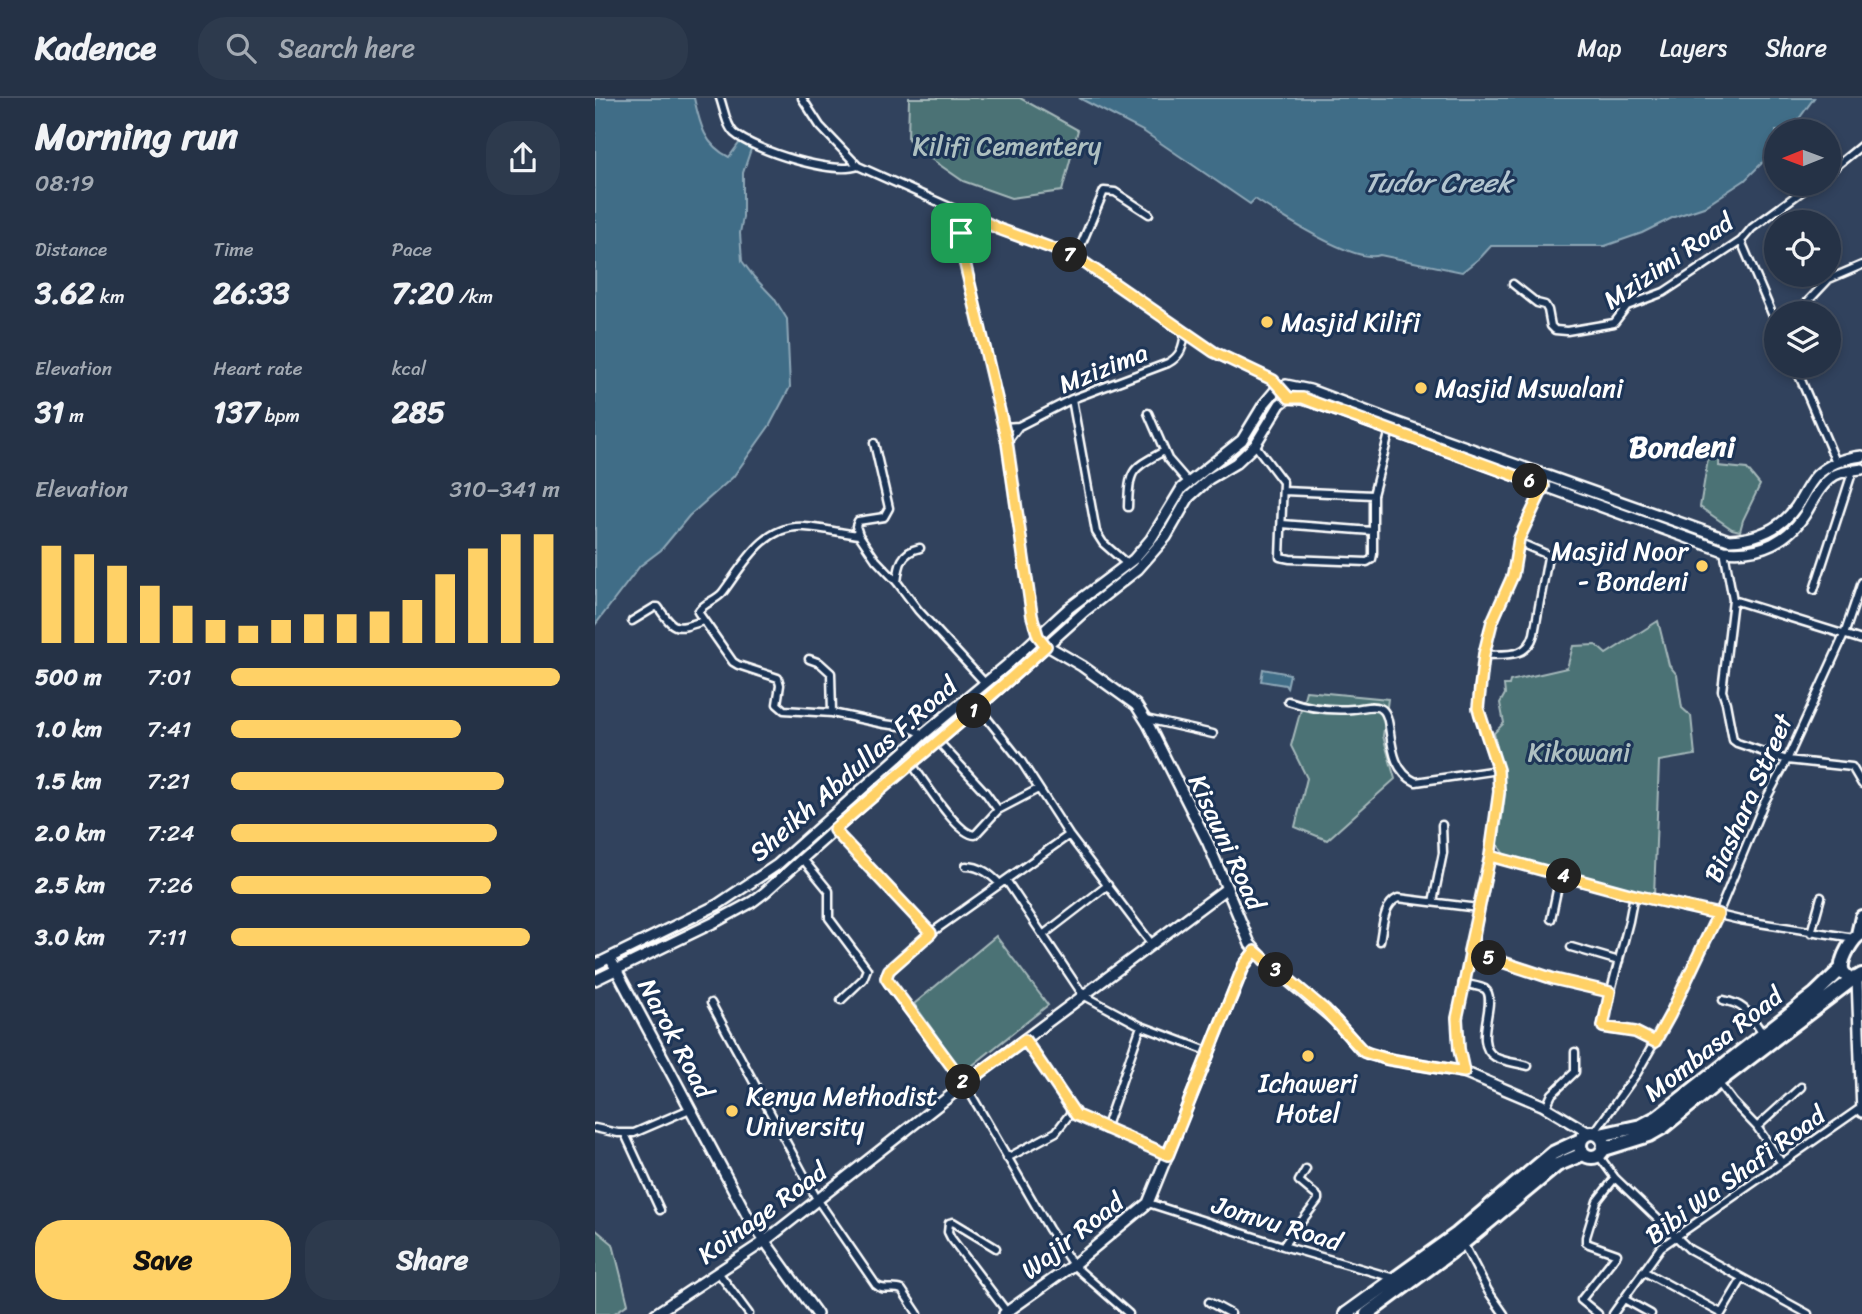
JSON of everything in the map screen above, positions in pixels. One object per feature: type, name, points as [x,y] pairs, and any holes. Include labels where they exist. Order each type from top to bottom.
[{"type":"highway","points":[[1857,977],[1844,974],[1842,968],[1858,935],[1862,916]]},
{"type":"highway","name":"Mombasa Road","points":[[1346,1314],[1457,1234],[1553,1153],[1591,1135],[1641,1126],[1658,1117],[1831,981],[1842,968]]},
{"type":"highway","points":[[1367,1314],[1463,1243],[1557,1165],[1583,1154],[1591,1157],[1657,1131],[1857,977]]},
{"type":"highway","points":[[1583,1154],[1580,1147],[1591,1135],[1604,1142],[1601,1152]]},
{"type":"main road","points":[[1282,387],[1291,385],[1310,390],[1511,469],[1544,486],[1576,491],[1724,551],[1758,550],[1780,540],[1796,526],[1822,486],[1839,473],[1857,470]]},
{"type":"main road","name":"Sheikh Abdullas F.Road","points":[[595,965],[697,916],[749,885],[777,864],[924,734],[1006,667],[1069,608],[1127,564],[1151,539],[1175,496],[1188,482],[1242,440],[1264,404],[1282,387]]},
{"type":"main road","points":[[1289,398],[1309,401],[1729,540],[1758,536],[1782,523],[1815,478],[1836,462],[1862,456]]},
{"type":"main road","name":"Sheikh Abdullas F.Road","points":[[595,980],[752,902],[1154,554],[1194,491],[1235,463],[1255,444],[1276,408],[1289,398]]},
{"type":"main road","name":"Kisauni Road","points":[[1042,633],[1054,638],[1064,656]]},
{"type":"main road","name":"Kisauni Road","points":[[1042,633],[1046,646],[1082,666],[1136,705],[1146,719],[1209,843],[1250,944],[1325,1010],[1364,1052],[1387,1059],[1464,1072],[1545,1107],[1591,1135]]},
{"type":"main road","name":"Koinage Road","points":[[655,1314],[765,1241],[965,1084],[1227,888]]},
{"type":"main road","name":"Wajir Road","points":[[1005,1313],[1073,1265],[1148,1203],[1244,965],[1255,951]]},
{"type":"main road","name":"Narok Road","points":[[610,958],[749,1219],[817,1314]]},
{"type":"main road","points":[[1857,977],[1862,1110]]},
{"type":"street","points":[[720,98],[732,131],[768,153],[845,169],[858,166]]},
{"type":"street","points":[[802,98],[820,126],[858,166],[999,229],[1076,257],[1214,352],[1269,377],[1282,387],[1289,398]]},
{"type":"street","points":[[1841,162],[1862,145]]},
{"type":"street","points":[[1076,257],[1104,191],[1115,192],[1149,214]]},
{"type":"street","name":"Mzizimi Road","points":[[1513,285],[1537,303],[1545,305],[1551,326],[1555,330],[1567,331],[1611,324],[1627,306],[1664,292],[1741,241],[1752,228],[1796,196]]},
{"type":"street","points":[[969,214],[961,233],[961,247],[1007,442],[1032,616],[1042,633]]},
{"type":"street","points":[[1741,241],[1767,301]]},
{"type":"street","points":[[1808,301],[1829,279],[1862,265]]},
{"type":"street","name":"Mzizima","points":[[1019,426],[1072,399],[1176,359],[1182,350],[1185,333]]},
{"type":"street","points":[[1799,378],[1836,462]]},
{"type":"street","points":[[1072,399],[1096,532],[1127,564]]},
{"type":"street","points":[[1148,413],[1164,451],[1188,482]]},
{"type":"street","points":[[1004,427],[1019,426]]},
{"type":"street","points":[[1007,442],[1019,426]]},
{"type":"street","points":[[1255,444],[1280,476],[1284,491],[1280,556],[1290,559],[1367,562],[1372,559],[1373,554],[1373,495],[1390,430]]},
{"type":"street","points":[[874,443],[890,508],[884,517],[858,521],[856,526],[859,535],[918,610],[985,683]]},
{"type":"street","points":[[1128,507],[1129,484],[1134,470],[1164,451]]},
{"type":"street","points":[[1814,590],[1857,470]]},
{"type":"street","points":[[1464,1072],[1457,1018],[1490,856],[1499,792],[1498,770],[1478,708],[1484,654],[1492,622],[1513,575],[1518,542],[1544,486]]},
{"type":"street","points":[[1284,491],[1373,495]]},
{"type":"street","points":[[1282,524],[1372,531]]},
{"type":"street","points":[[859,535],[795,527],[768,537],[738,569],[721,596],[700,608],[698,612],[733,662],[778,678],[780,685],[777,704],[780,708],[832,713],[908,726],[924,734]]},
{"type":"street","points":[[1484,654],[1515,653],[1528,647],[1532,640],[1548,557],[1518,542]]},
{"type":"street","points":[[897,582],[899,565],[904,556],[920,548]]},
{"type":"street","points":[[1724,551],[1733,600],[1721,691],[1726,703],[1731,736],[1737,743],[1787,760],[1852,767],[1862,784]]},
{"type":"street","name":"Biashara Street","points":[[1591,1135],[1637,1073],[1670,1015],[1718,914],[1763,804],[1787,760],[1844,635],[1862,582]]},
{"type":"street","points":[[1733,600],[1862,640]]},
{"type":"street","points":[[632,621],[658,607],[672,626],[687,626],[703,621]]},
{"type":"street","points":[[809,659],[820,663],[831,673],[832,713]]},
{"type":"street","points":[[1288,701],[1315,708],[1353,709],[1372,706],[1383,710],[1389,718],[1389,740],[1393,753],[1406,776],[1416,782],[1498,770]]},
{"type":"street","points":[[978,707],[1021,761],[1069,835],[1151,943]]},
{"type":"street","points":[[1146,719],[1213,734]]},
{"type":"street","points":[[937,740],[998,810]]},
{"type":"street","points":[[911,763],[952,819],[970,836],[980,830],[998,810],[1038,789]]},
{"type":"street","points":[[1433,902],[1443,853],[1442,825]]},
{"type":"street","points":[[834,830],[931,933]]},
{"type":"street","points":[[1069,835],[931,933],[889,970],[886,978],[965,1084],[1073,1265],[1129,1314]]},
{"type":"street","points":[[1490,856],[1634,895],[1718,914],[1811,933],[1858,935]]},
{"type":"street","points":[[802,858],[829,891],[829,918],[867,969],[863,979],[841,1000]]},
{"type":"street","points":[[966,866],[974,866],[1003,882],[1083,995],[1142,1026],[1210,1052]]},
{"type":"street","points":[[1551,919],[1560,876]]},
{"type":"street","points":[[1043,935],[1108,885]]},
{"type":"street","points":[[1634,895],[1603,1027],[1635,1032],[1655,1042]]},
{"type":"street","points":[[1811,933],[1821,897]]},
{"type":"street","points":[[1380,941],[1385,914],[1391,901],[1398,898],[1478,908]]},
{"type":"street","points":[[1836,936],[1847,953]]},
{"type":"street","points":[[1571,947],[1619,961]]},
{"type":"street","points":[[1469,951],[1554,979],[1610,992]]},
{"type":"street","points":[[1463,984],[1484,989],[1488,993],[1485,1032],[1487,1047],[1494,1056],[1528,1066]]},
{"type":"street","points":[[1723,1000],[1744,1007],[1763,1034]]},
{"type":"street","points":[[711,1003],[817,1199],[876,1285],[884,1290],[902,1290],[918,1314]]},
{"type":"street","points":[[1105,1129],[1142,1026]]},
{"type":"street","points":[[1025,1040],[1072,1111],[1105,1129],[1168,1155]]},
{"type":"street","points":[[1545,1107],[1552,1094],[1576,1072],[1575,1052]]},
{"type":"street","points":[[1718,1082],[1757,1127],[1781,1162]]},
{"type":"street","points":[[1757,1127],[1801,1087]]},
{"type":"street","points":[[595,1128],[625,1134],[634,1133],[690,1110]]},
{"type":"street","name":"Bibi Wa Shafi Road","points":[[1613,1314],[1658,1250],[1781,1162],[1862,1110]]},
{"type":"street","points":[[1007,1158],[1056,1132],[1072,1111]]},
{"type":"street","points":[[625,1134],[660,1210]]},
{"type":"street","points":[[1601,1152],[1615,1178],[1689,1249],[1808,1314]]},
{"type":"street","points":[[1283,1246],[1318,1200],[1318,1197],[1299,1181],[1306,1169]]},
{"type":"street","points":[[1598,1314],[1581,1300],[1617,1254],[1592,1246],[1586,1242],[1586,1237],[1597,1201],[1615,1178]]},
{"type":"street","name":"Jomvu Road","points":[[1148,1203],[1395,1278]]},
{"type":"street","points":[[996,1248],[960,1225],[949,1223],[948,1232],[951,1238],[1005,1313]]},
{"type":"street","points":[[1463,1243],[1488,1291],[1504,1314]]},
{"type":"street","points":[[718,1272],[749,1314]]},
{"type":"street","points":[[1643,1272],[1721,1314],[1742,1279]]},
{"type":"street","points":[[1624,1299],[1651,1314]]},
{"type":"street","points":[[1209,1302],[1231,1314]]},
{"type":"green space","name":"Kilifi Cementery","points":[[909,98],[1020,98],[1078,130],[1062,191],[1011,198],[963,181],[921,152],[908,139]]},
{"type":"green space","points":[[1719,451],[1718,466],[1747,469],[1760,485],[1740,531],[1732,529],[1700,507],[1709,453]]},
{"type":"green space","name":"Kikowani","points":[[1658,621],[1669,665],[1677,675],[1682,708],[1691,716],[1695,755],[1659,761],[1654,896],[1504,855],[1498,845],[1505,794],[1494,733],[1504,723],[1500,703],[1505,694],[1504,685],[1509,685],[1510,681],[1567,668],[1573,646],[1596,645],[1606,654]]},
{"type":"green space","points":[[1306,691],[1388,699],[1383,736],[1395,779],[1327,840],[1295,827],[1307,778],[1291,746]]},
{"type":"green space","points":[[996,936],[1048,1005],[963,1073],[914,1004]]},
{"type":"green space","points":[[595,1229],[613,1244],[628,1304],[613,1314],[595,1314]]},
{"type":"water","points":[[595,98],[694,98],[704,133],[714,146],[729,157],[740,142],[751,149],[743,173],[743,217],[740,233],[742,261],[774,298],[787,319],[790,387],[770,425],[733,477],[689,516],[661,550],[640,566],[595,625]]},
{"type":"water","name":"Tudor Creek","points":[[1079,98],[1814,98],[1799,119],[1764,119],[1764,161],[1745,180],[1704,207],[1605,246],[1491,246],[1462,272],[1380,255],[1353,253],[1336,246],[1255,199],[1250,204],[1143,131]]},
{"type":"water","points":[[1263,669],[1290,674],[1287,688],[1285,685],[1261,681]]},
{"type":"place","name":"Masjid Kilifi","points":[[1267,322]]},
{"type":"place","name":"Masjid Mswalani","points":[[1421,388]]},
{"type":"place","name":"Masjid Noor - Bondeni","points":[[1702,566]]},
{"type":"place","name":"Ichaweri Hotel","points":[[1308,1056]]},
{"type":"place","name":"Kenya Methodist University","points":[[732,1111]]},
{"type":"district","name":"Bondeni","points":[[1682,447]]},
{"type":"route","points":[[961,233],[961,247],[1007,442],[1032,616],[1038,636],[1046,646],[834,830],[931,933],[889,970],[886,978],[965,1084],[1025,1040],[1076,1115],[1168,1155],[1244,965],[1255,951],[1325,1010],[1364,1052],[1387,1059],[1464,1072],[1459,1049],[1458,1008],[1469,951],[1478,908],[1490,856],[1634,895],[1718,914],[1655,1042],[1635,1032],[1603,1027],[1610,992],[1554,979],[1469,951],[1490,856],[1499,792],[1498,770],[1478,708],[1484,654],[1489,630],[1513,575],[1519,539],[1544,486],[1303,398],[1289,398],[1273,380],[1214,352],[1076,257],[999,229],[969,214],[961,233]]}]
